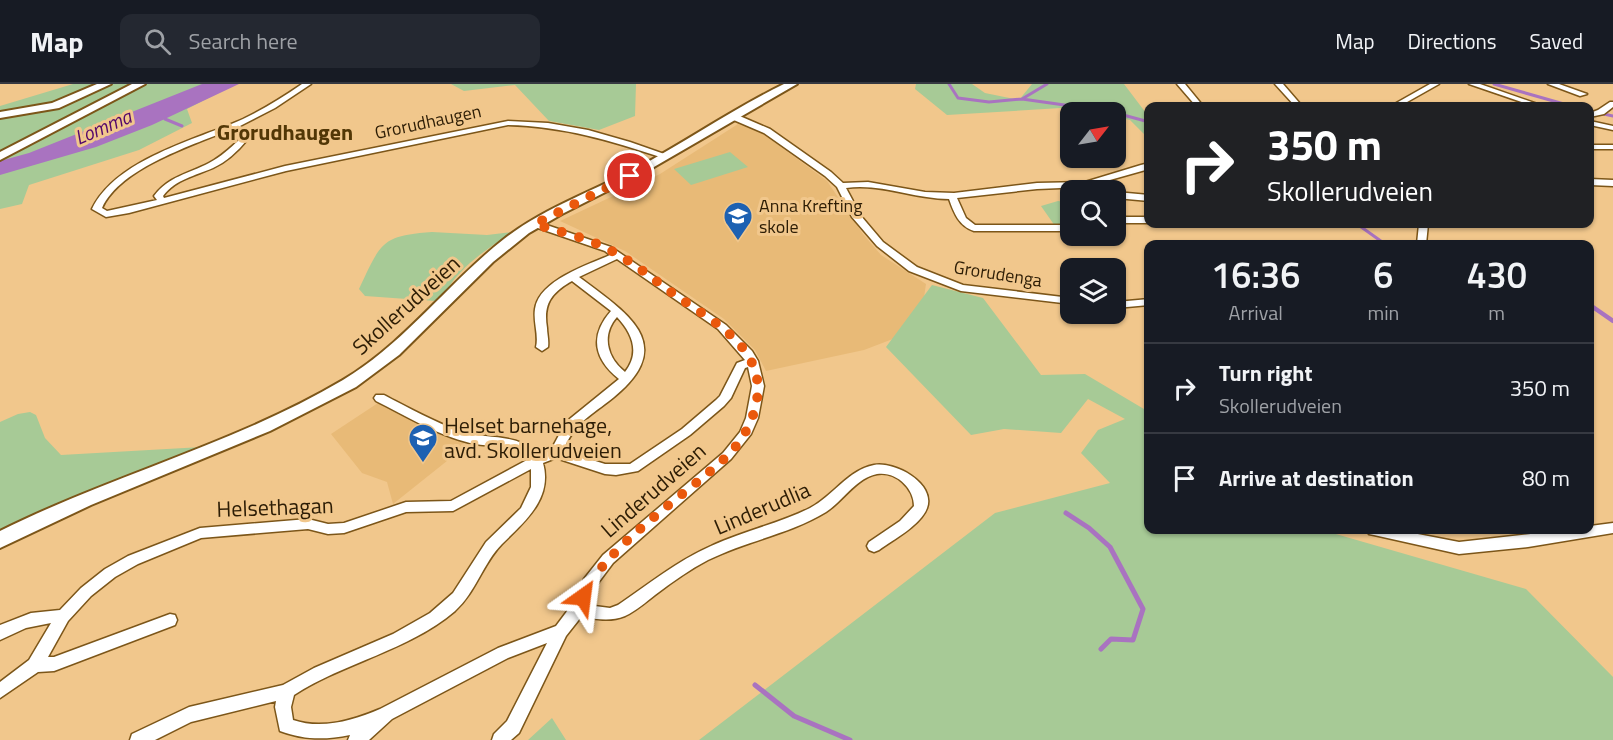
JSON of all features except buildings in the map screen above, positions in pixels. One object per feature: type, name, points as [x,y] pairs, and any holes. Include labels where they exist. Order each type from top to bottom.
[{"type":"street","points":[[0,116],[55,106],[106,84]]},
{"type":"street","points":[[0,157],[140,84]]},
{"type":"street","points":[[94,107],[150,84]]},
{"type":"street","name":"Grorudhaugen","points":[[307,84],[236,125],[169,152],[110,189],[98,202],[97,209],[106,213],[285,169],[508,123],[541,123],[582,130],[666,156]]},
{"type":"street","name":"Skollerudveien","points":[[0,540],[112,488],[303,410],[353,381],[402,345],[488,260],[535,224],[666,156],[732,116],[792,84]]},
{"type":"street","points":[[1181,84],[1197,102]]},
{"type":"street","points":[[1279,84],[1295,102]]},
{"type":"street","points":[[1402,102],[1436,84]]},
{"type":"street","points":[[1473,84],[1527,102]]},
{"type":"street","points":[[1552,84],[1583,94]]},
{"type":"street","points":[[1594,114],[1613,104]]},
{"type":"street","name":"Grorudenga","points":[[732,116],[772,135],[841,186],[857,217],[880,244],[902,262],[930,278],[961,288],[1060,300]]},
{"type":"street","points":[[1594,124],[1613,128]]},
{"type":"street","points":[[162,201],[158,196],[164,187],[183,174],[211,165],[230,154],[243,140],[242,131],[236,125]]},
{"type":"street","points":[[1594,147],[1613,147]]},
{"type":"street","points":[[1101,180],[1144,167]]},
{"type":"street","points":[[1594,182],[1613,183]]},
{"type":"street","points":[[841,186],[865,183],[915,194],[952,196],[1039,186],[1060,187]]},
{"type":"street","points":[[952,196],[962,218],[974,228],[1060,228]]},
{"type":"street","points":[[1126,196],[1144,198]]},
{"type":"street","points":[[1126,220],[1144,220]]},
{"type":"street","name":"Linderudveien","points":[[501,740],[513,727],[561,631],[577,610],[589,583],[608,559],[728,456],[745,434],[757,403],[758,386],[752,361],[746,351],[722,327],[618,255],[591,242],[535,224]]},
{"type":"street","points":[[542,347],[540,309],[542,300],[554,287],[618,255]]},
{"type":"street","points":[[536,461],[556,453],[568,427],[626,379],[637,363],[640,351],[633,329],[573,277]]},
{"type":"street","points":[[1126,304],[1144,302]]},
{"type":"street","points":[[616,312],[604,325],[601,333],[603,348],[616,372],[626,379]]},
{"type":"street","name":"Linderudveien","points":[[556,453],[605,469],[633,468],[686,432],[720,403],[725,398],[741,366],[752,361]]},
{"type":"street","points":[[138,740],[189,715],[287,691],[322,671],[413,631],[451,605],[465,592],[496,540],[525,515],[535,500],[538,477],[536,461],[518,444],[511,441],[482,442],[465,437],[380,398]]},
{"type":"street","name":"Helsethagan","points":[[0,691],[35,665],[63,616],[86,592],[110,573],[134,560],[200,533],[308,524],[328,529],[344,528],[406,507],[453,506],[536,461]]},
{"type":"street","name":"Linderudlia","points":[[577,610],[610,614],[623,610],[703,555],[815,512],[858,478],[875,470],[890,471],[915,486],[922,496],[921,507],[905,525],[873,546]]},
{"type":"street","points":[[1594,531],[1613,528]]},
{"type":"street","points":[[1393,534],[1459,548],[1574,534]]},
{"type":"street","points":[[0,633],[26,620],[43,616],[63,616]]},
{"type":"street","name":"Helsethagan","points":[[35,665],[54,664],[170,620]]},
{"type":"street","points":[[287,691],[283,707],[286,725],[296,733],[310,737],[323,737],[386,714],[503,653],[561,631]]},
{"type":"street","points":[[356,740],[386,714]]},
{"type":"shaded area","name":"Anna Krefting skole","points":[[738,124],[761,132],[827,181],[863,234],[881,255],[926,284],[921,317],[898,337],[864,350],[766,371],[755,350],[724,319],[625,251],[560,221],[660,174]]},
{"type":"shaded area","points":[[378,403],[467,445],[393,504],[387,482],[362,473],[331,434]]},
{"type":"green space","points":[[73,84],[236,84],[187,109],[192,123],[139,150],[29,185],[22,204],[0,209],[0,106]]},
{"type":"green space","points":[[451,84],[636,84],[635,116],[599,130],[549,121],[515,85],[464,91]]},
{"type":"green space","points":[[916,84],[972,84],[985,93],[1019,100],[1032,84],[1124,84],[1144,110],[1144,134],[1130,120],[1126,119],[1126,102],[1060,102],[1060,108],[947,115],[915,89]]},
{"type":"green space","points":[[730,152],[748,167],[691,185],[674,169]]},
{"type":"green space","points":[[1060,201],[1060,226],[1055,226],[1041,206]]},
{"type":"green space","points":[[432,232],[487,235],[513,232],[472,261],[435,301],[365,296],[359,289],[372,261],[384,245],[402,236]]},
{"type":"green space","points":[[932,285],[983,298],[1041,375],[1085,374],[1144,409],[1144,534],[1336,534],[1526,589],[1613,677],[1613,740],[699,740],[995,513],[1110,483],[1081,453],[1098,430],[1125,419],[1088,399],[1061,433],[1004,429],[971,435],[886,347]]},
{"type":"green space","points":[[30,412],[36,415],[45,438],[61,455],[202,447],[0,534],[0,422],[18,414]]},
{"type":"green space","points":[[552,718],[566,740],[528,740]]},
{"type":"water","name":"Lomma","points":[[202,84],[239,84],[152,125],[96,147],[0,175],[0,161],[29,153]]},
{"type":"waterway","points":[[949,84],[958,98],[989,102],[1022,99]]},
{"type":"waterway","points":[[1022,99],[1047,84]]},
{"type":"waterway","points":[[1494,84],[1557,102]]},
{"type":"waterway","points":[[1022,99],[1060,104]]},
{"type":"waterway","points":[[1594,112],[1613,116]]},
{"type":"waterway","points":[[1126,116],[1144,121]]},
{"type":"waterway","points":[[165,119],[182,126]]},
{"type":"waterway","points":[[1363,228],[1379,240]]},
{"type":"waterway","points":[[1594,308],[1613,321]]},
{"type":"waterway","points":[[1066,513],[1089,528],[1110,547],[1143,609],[1133,640],[1111,639],[1101,649]]},
{"type":"waterway","points":[[755,685],[794,716],[850,740]]},
{"type":"place","name":"Anna Krefting skole","points":[[738,242]]},
{"type":"place","name":"Helset barnehage, avd. Skollerudveien","points":[[423,464]]},
{"type":"district","name":"Grorudhaugen","points":[[285,132]]},
{"type":"route","points":[[583,597],[589,583],[608,559],[728,456],[745,434],[757,403],[758,386],[752,361],[746,351],[722,327],[608,249],[535,224],[630,176]]}]
